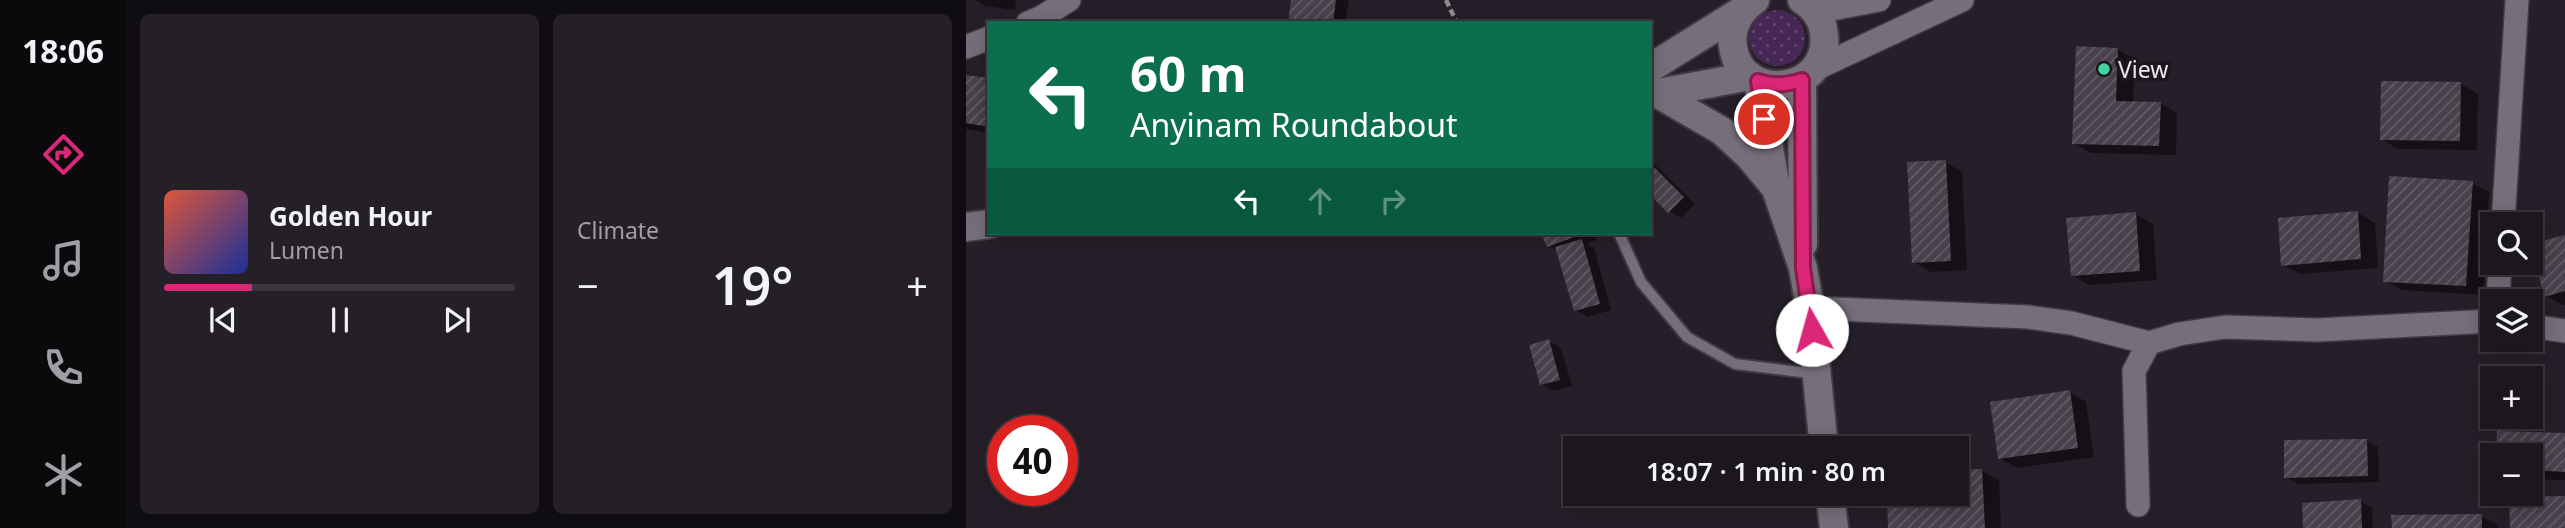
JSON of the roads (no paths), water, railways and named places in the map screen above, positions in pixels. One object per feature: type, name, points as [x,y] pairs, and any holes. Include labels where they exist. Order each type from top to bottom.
[{"type":"street","points":[[1033,21],[1069,0]]},
{"type":"street","points":[[1809,4],[1879,0]]},
{"type":"street","points":[[1653,86],[1754,79],[1772,85],[1787,85],[1962,0]]},
{"type":"street","points":[[2504,212],[2517,0]]},
{"type":"street","points":[[1751,3],[1733,33],[1733,45],[1735,57],[1754,79],[1776,189],[1803,268],[1810,308],[1823,436]]},
{"type":"street","points":[[1653,86],[1751,3]]},
{"type":"street","points":[[1803,268],[1807,75],[1821,57],[1825,42],[1824,26],[1809,4]]},
{"type":"street","points":[[966,47],[987,39]]},
{"type":"street","points":[[1653,86],[1722,131],[1749,156],[1776,189]]},
{"type":"street","points":[[966,227],[987,224]]},
{"type":"street","points":[[1810,308],[2028,317],[2071,323],[2149,343],[2179,334],[2225,327],[2317,330],[2480,322]]},
{"type":"street","points":[[2543,328],[2565,331]]},
{"type":"street","points":[[2138,505],[2134,371],[2149,343]]},
{"type":"street","points":[[1831,506],[1834,528]]},
{"type":"lane","points":[[1620,235],[1641,282],[1687,337],[1735,364],[1816,374]]},
{"type":"place","name":"View","points":[[2104,69]]}]
